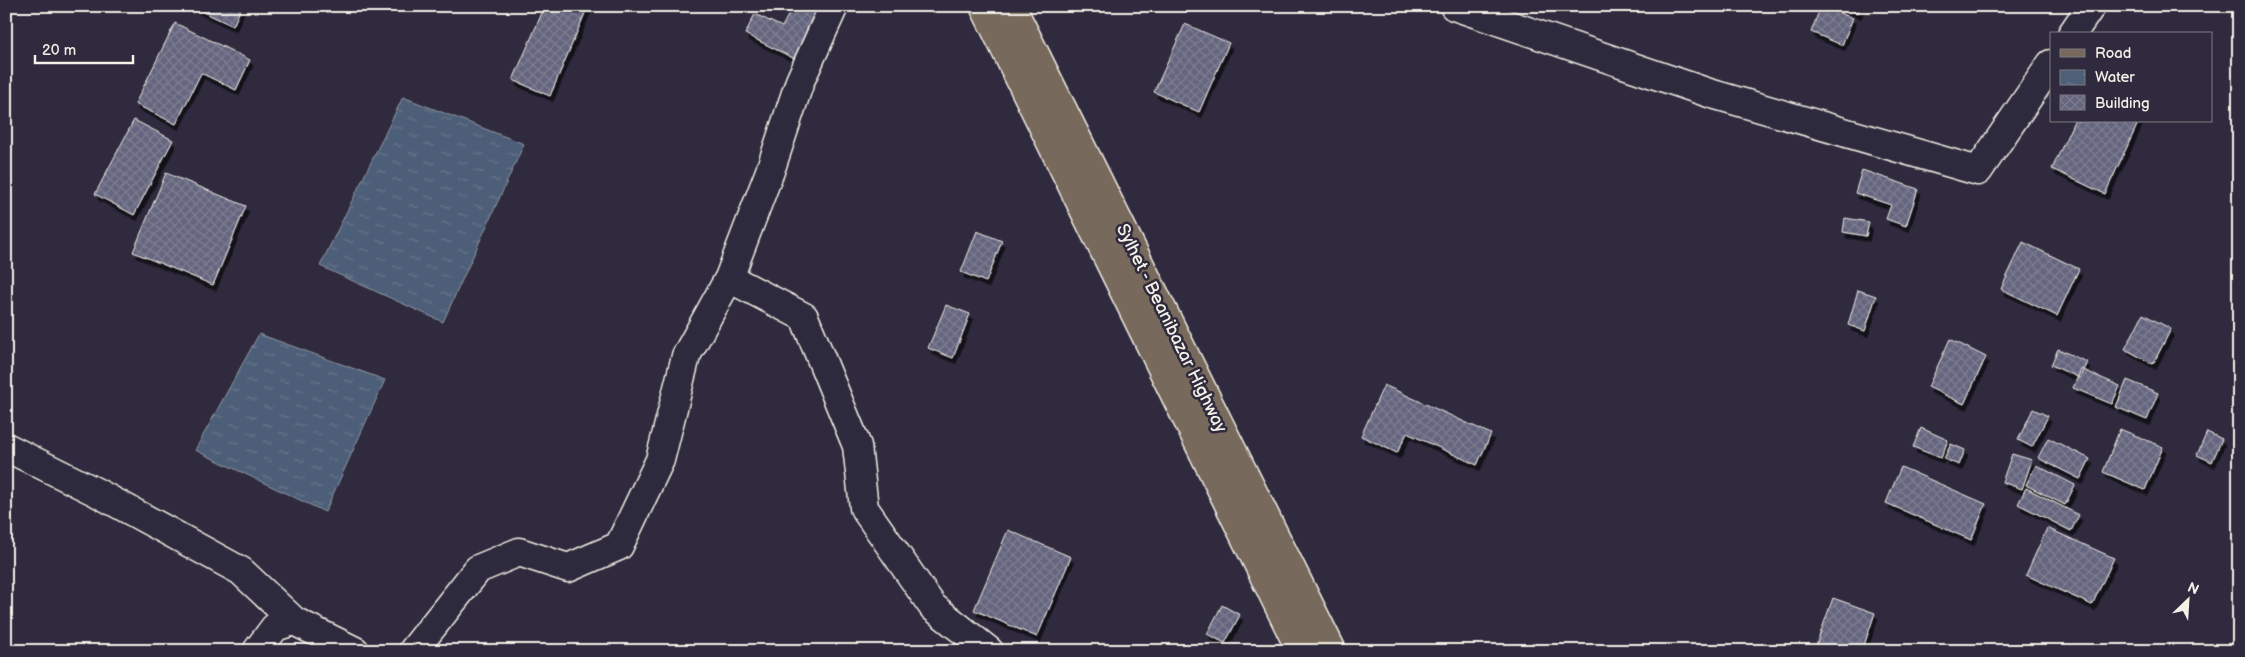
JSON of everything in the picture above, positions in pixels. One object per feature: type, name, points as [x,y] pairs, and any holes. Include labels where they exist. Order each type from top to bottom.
[{"type":"main road","name":"Sylhet - Beanibazar Highway","points":[[984,6],[1302,651]]},
{"type":"main road","name":"Sylhet - Beanibazar Highway","points":[[1011,6],[1332,651]]},
{"type":"street","points":[[414,651],[478,569],[519,552],[568,568],[619,546],[660,460],[686,356],[729,278],[770,171],[800,81],[834,6]]},
{"type":"street","points":[[1454,6],[1709,93],[1978,171],[2050,65]]},
{"type":"street","points":[[2073,32],[2091,6]]},
{"type":"street","points":[[729,278],[804,317],[857,446],[864,508],[933,607],[989,651]]},
{"type":"street","points":[[6,447],[96,492],[241,571],[294,621],[355,651]]},
{"type":"street","points":[[257,651],[275,627],[294,621]]},
{"type":"water","points":[[403,97],[524,144],[443,322],[320,266]]},
{"type":"water","points":[[259,334],[385,380],[325,512],[195,450]]},
{"type":"building","points":[[191,6],[242,6],[233,26]]},
{"type":"building","points":[[545,6],[588,6],[550,96],[513,80]]},
{"type":"building","points":[[793,6],[824,6],[797,60],[745,34],[755,14],[782,27]]},
{"type":"building","points":[[1821,6],[1853,18],[1842,45],[1811,32]]},
{"type":"building","points":[[1841,6],[1861,6],[1858,13]]},
{"type":"building","points":[[175,23],[250,60],[236,90],[201,73],[176,124],[135,104]]},
{"type":"building","points":[[1185,24],[1229,43],[1199,112],[1154,92]]},
{"type":"building","points":[[134,120],[173,140],[134,215],[95,194]]},
{"type":"building","points":[[2074,122],[2139,122],[2105,194],[2052,169]]},
{"type":"building","points":[[1862,170],[1918,189],[1906,226],[1886,219],[1891,205],[1855,193]]},
{"type":"building","points":[[166,173],[246,206],[213,285],[133,252]]},
{"type":"building","points":[[1845,218],[1869,222],[1866,236],[1843,232]]},
{"type":"building","points":[[977,231],[1002,241],[986,282],[961,272]]},
{"type":"building","points":[[2023,242],[2079,269],[2057,316],[2001,289]]},
{"type":"building","points":[[1858,290],[1876,296],[1865,331],[1848,325]]},
{"type":"building","points":[[946,305],[970,314],[953,358],[928,348]]},
{"type":"building","points":[[2143,314],[2171,329],[2153,364],[2125,349]]},
{"type":"building","points":[[1950,339],[1986,357],[1964,404],[1928,387]]},
{"type":"building","points":[[2058,349],[2087,362],[2080,378],[2051,365]]},
{"type":"building","points":[[2081,369],[2120,386],[2112,404],[2073,388]]},
{"type":"building","points":[[2127,380],[2158,393],[2147,420],[2116,407]]},
{"type":"building","points":[[1384,385],[1491,434],[1477,465],[1407,433],[1397,453],[1361,436]]},
{"type":"building","points":[[2033,409],[2048,416],[2032,447],[2018,440]]},
{"type":"building","points":[[1921,428],[1948,440],[1941,458],[1913,447]]},
{"type":"building","points":[[2120,429],[2163,447],[2145,490],[2103,472]]},
{"type":"building","points":[[2207,432],[2222,439],[2212,462],[2197,455]]},
{"type":"building","points":[[2048,438],[2090,459],[2080,479],[2038,458]]},
{"type":"building","points":[[1951,444],[1965,450],[1959,465],[1944,459]]},
{"type":"building","points":[[2012,454],[2032,460],[2022,489],[2002,482]]},
{"type":"building","points":[[2036,465],[2075,485],[2065,505],[2026,485]]},
{"type":"building","points":[[1901,467],[1986,504],[1971,540],[1886,503]]},
{"type":"building","points":[[2026,488],[2079,515],[2071,531],[2018,504]]},
{"type":"building","points":[[2047,528],[2114,558],[2092,605],[2026,575]]},
{"type":"building","points":[[1008,530],[1071,557],[1037,637],[974,610]]},
{"type":"building","points":[[1833,598],[1875,613],[1862,651],[1814,651]]},
{"type":"building","points":[[1222,605],[1240,615],[1225,643],[1207,634]]}]
